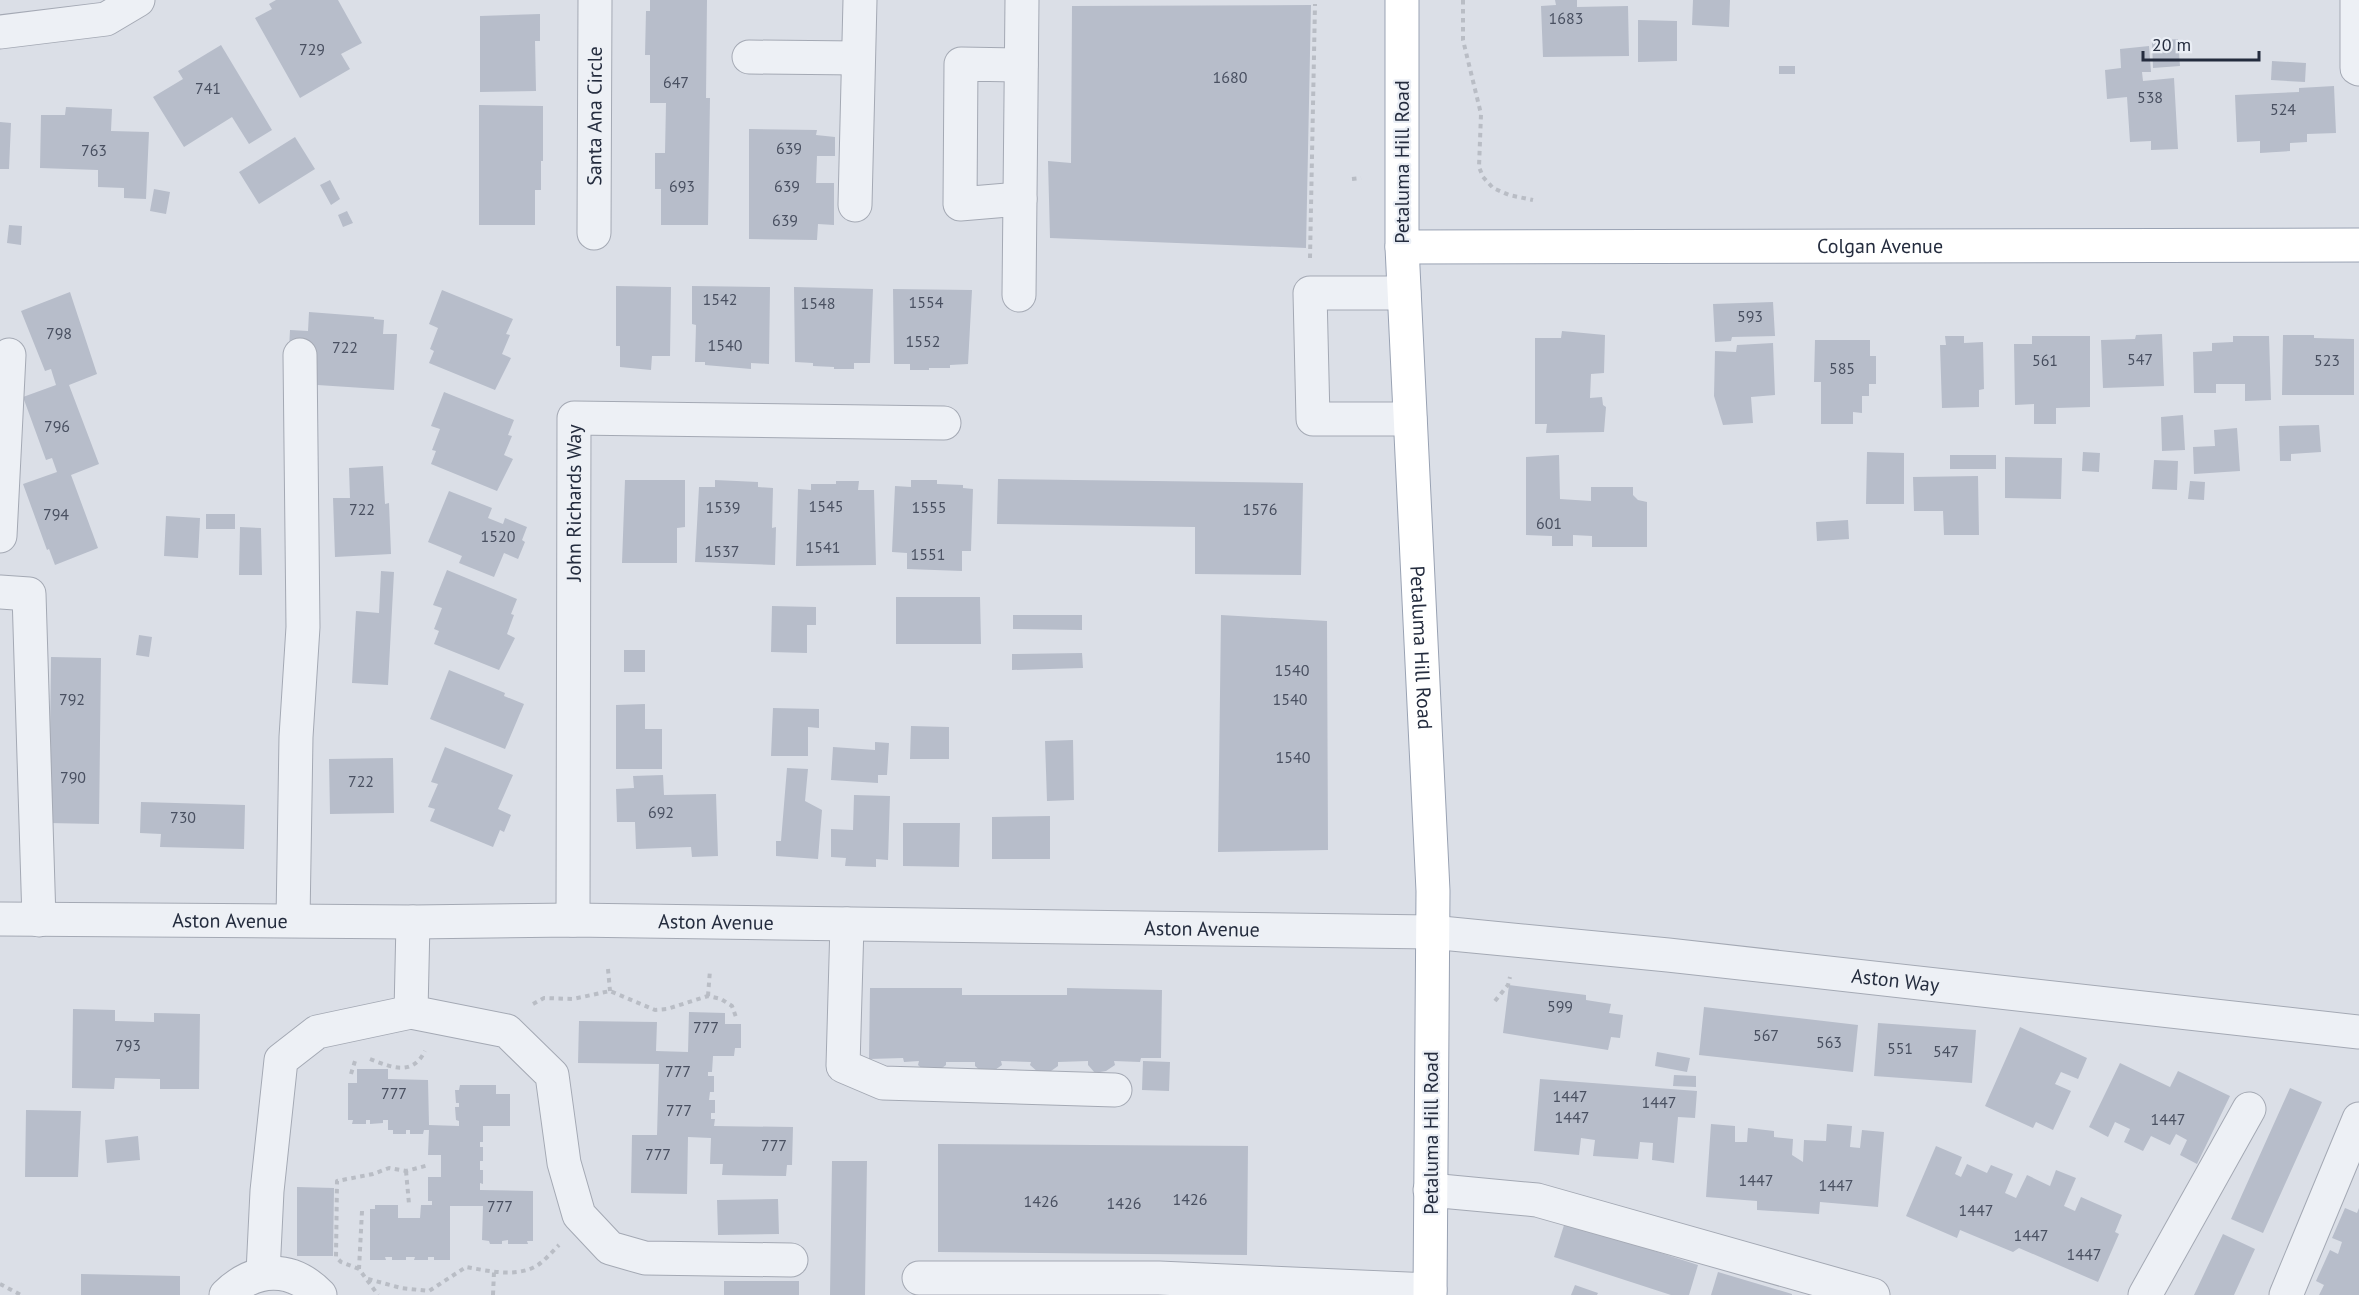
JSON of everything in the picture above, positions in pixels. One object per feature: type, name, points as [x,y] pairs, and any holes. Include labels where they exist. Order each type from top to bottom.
[{"type":"main road","name":"Petaluma Hill Road","points":[[1402,0],[1402,247],[1433,891],[1430,1293]]},
{"type":"main road","name":"Colgan Avenue","points":[[1402,247],[2359,245]]},
{"type":"street","points":[[0,32],[106,19],[138,0]]},
{"type":"street","name":"Santa Ana Circle","points":[[594,233],[595,0]]},
{"type":"street","points":[[855,205],[860,0]]},
{"type":"street","points":[[1019,295],[1022,0]]},
{"type":"street","points":[[2357,0],[2357,68],[2359,69]]},
{"type":"street","points":[[749,57],[858,58]]},
{"type":"street","points":[[1020,65],[961,64],[960,204],[1020,200]]},
{"type":"street","points":[[1404,293],[1310,293],[1313,419],[1410,418]]},
{"type":"street","points":[[0,536],[9,355]]},
{"type":"street","points":[[293,920],[296,737],[303,627],[300,355]]},
{"type":"street","name":"John Richards Way","points":[[573,920],[574,418],[944,423]]},
{"type":"street","points":[[0,592],[29,594],[39,920]]},
{"type":"street","name":"Aston Avenue","points":[[0,919],[413,922],[573,920],[1431,932]]},
{"type":"street","points":[[411,1012],[413,922]]},
{"type":"street","points":[[847,924],[843,1066],[883,1083],[1115,1090]]},
{"type":"street","name":"Aston Way","points":[[1431,932],[1668,955],[2359,1032]]},
{"type":"street","points":[[263,1273],[267,1191],[281,1060],[317,1032],[411,1012],[507,1031],[552,1075],[564,1162],[579,1215],[610,1248],[645,1258],[791,1260]]},
{"type":"street","points":[[2145,1295],[2249,1109]]},
{"type":"street","points":[[2286,1295],[2359,1119]]},
{"type":"street","points":[[1430,1190],[1537,1200],[1873,1295]]},
{"type":"street","points":[[226,1295],[239,1282],[263,1273],[288,1275],[310,1285],[321,1295]]},
{"type":"street","points":[[919,1278],[1159,1278],[1430,1293]]},
{"type":"path","points":[[1462,0],[1463,40],[1480,114],[1479,167],[1483,177],[1493,188],[1509,195],[1533,200]]},
{"type":"path","points":[[1310,262],[1315,4]]},
{"type":"path","points":[[1352,179],[1361,178]]},
{"type":"path","points":[[1494,1001],[1508,985],[1513,967]]},
{"type":"path","points":[[608,969],[610,991]]},
{"type":"path","points":[[708,996],[710,970]]},
{"type":"path","points":[[507,1031],[528,1017],[533,1004],[544,998],[573,999],[610,991],[654,1010],[667,1009],[708,996],[721,999],[732,1006],[737,1020]]},
{"type":"path","points":[[364,1057],[393,1068],[411,1067],[420,1062],[426,1050]]},
{"type":"path","points":[[351,1074],[353,1062],[359,1059]]},
{"type":"path","points":[[378,1295],[359,1269],[341,1262],[336,1257],[338,1181],[374,1174],[390,1168],[406,1171],[429,1165]]},
{"type":"path","points":[[406,1171],[409,1204]]},
{"type":"path","points":[[359,1269],[362,1211]]},
{"type":"path","points":[[368,1279],[401,1288],[429,1291],[466,1267],[494,1272],[522,1272],[538,1265],[566,1239]]},
{"type":"path","points":[[493,1295],[494,1272]]},
{"type":"path","points":[[0,1284],[21,1295]]},
{"type":"building","points":[[276,0],[338,0],[362,43],[341,54],[350,69],[300,98],[255,18],[272,9],[269,4]]},
{"type":"building","points":[[650,0],[707,0],[706,98],[710,98],[708,225],[661,225],[661,189],[655,189],[655,153],[665,153],[666,103],[650,103],[650,55],[645,55],[646,11],[650,11]]},
{"type":"building","points":[[1555,0],[1577,0],[1577,7],[1628,6],[1629,56],[1543,57],[1541,6],[1556,5]]},
{"type":"building","points":[[1693,0],[1730,0],[1729,27],[1692,25]]},
{"type":"building","points":[[1311,5],[1306,248],[1050,238],[1048,161],[1071,163],[1072,6]]},
{"type":"building","points":[[540,14],[540,41],[535,41],[536,91],[480,92],[480,16]]},
{"type":"building","points":[[1638,20],[1677,21],[1677,61],[1638,62]]},
{"type":"building","points":[[2178,39],[2180,66],[2153,68],[2152,41]]},
{"type":"building","points":[[221,45],[272,130],[249,144],[232,117],[184,147],[153,97],[183,79],[178,71]]},
{"type":"building","points":[[2149,46],[2151,72],[2142,72],[2143,81],[2174,78],[2178,149],[2151,150],[2151,141],[2130,142],[2127,97],[2107,99],[2105,70],[2121,68],[2120,49]]},
{"type":"building","points":[[2272,61],[2306,63],[2305,82],[2271,80]]},
{"type":"building","points":[[1779,66],[1795,66],[1795,74],[1779,74]]},
{"type":"building","points":[[2334,86],[2336,133],[2307,134],[2307,142],[2290,143],[2290,151],[2260,153],[2260,141],[2237,142],[2235,95],[2299,92],[2299,88]]},
{"type":"building","points":[[479,105],[543,106],[543,161],[541,161],[541,190],[535,190],[535,225],[479,225]]},
{"type":"building","points":[[66,107],[112,109],[111,131],[149,132],[146,199],[124,198],[124,188],[98,187],[98,170],[40,168],[41,115],[65,115]]},
{"type":"building","points":[[0,122],[11,123],[9,169],[0,169]]},
{"type":"building","points":[[749,129],[817,130],[816,135],[835,137],[835,156],[817,156],[816,183],[834,183],[834,225],[818,224],[817,240],[749,239]]},
{"type":"building","points":[[295,137],[315,169],[259,204],[239,172]]},
{"type":"building","points":[[330,180],[340,199],[331,205],[320,185]]},
{"type":"building","points":[[154,189],[170,192],[166,214],[150,211]]},
{"type":"building","points":[[347,211],[353,223],[343,227],[338,215]]},
{"type":"building","points":[[9,225],[22,226],[21,245],[7,243]]},
{"type":"building","points":[[616,286],[671,287],[670,356],[652,356],[651,370],[620,367],[620,346],[616,346]]},
{"type":"building","points":[[692,286],[770,287],[769,364],[751,363],[751,369],[695,362],[696,325],[692,324]]},
{"type":"building","points":[[794,287],[873,289],[870,363],[854,363],[854,369],[834,369],[834,367],[813,366],[813,363],[795,362]]},
{"type":"building","points":[[893,289],[972,290],[968,364],[950,365],[950,368],[910,370],[910,364],[894,364]]},
{"type":"building","points":[[442,290],[513,319],[506,334],[510,335],[502,354],[511,358],[495,390],[429,363],[434,351],[430,349],[438,328],[429,324]]},
{"type":"building","points":[[70,292],[97,374],[69,385],[99,464],[71,475],[98,548],[55,565],[49,549],[47,550],[23,484],[57,472],[52,458],[46,460],[23,397],[56,385],[51,369],[45,371],[21,311]]},
{"type":"building","points":[[1773,302],[1775,336],[1732,337],[1731,341],[1715,342],[1713,304]]},
{"type":"building","points":[[309,312],[374,317],[374,319],[384,320],[383,334],[397,334],[394,390],[302,384],[289,349],[290,330],[308,331]]},
{"type":"building","points":[[1562,331],[1605,335],[1604,373],[1591,374],[1590,398],[1602,397],[1603,405],[1606,407],[1604,432],[1546,433],[1547,424],[1535,424],[1535,338],[1561,338]]},
{"type":"building","points":[[2162,334],[2164,386],[2103,388],[2101,340],[2135,339],[2136,335]]},
{"type":"building","points":[[2283,335],[2354,339],[2354,395],[2282,395]]},
{"type":"building","points":[[1945,336],[1964,336],[1964,343],[1983,342],[1984,389],[1979,390],[1979,407],[1942,408],[1940,345],[1946,345]]},
{"type":"building","points":[[2032,336],[2090,336],[2090,407],[2056,408],[2056,424],[2034,424],[2034,404],[2015,405],[2014,344],[2032,344]]},
{"type":"building","points":[[2233,336],[2269,336],[2271,400],[2245,401],[2245,384],[2216,384],[2216,393],[2194,393],[2193,352],[2212,351],[2212,343],[2233,342]]},
{"type":"building","points":[[1815,340],[1870,340],[1870,356],[1876,356],[1876,384],[1869,384],[1869,396],[1862,396],[1862,413],[1853,412],[1853,424],[1821,424],[1821,382],[1814,382]]},
{"type":"building","points":[[1773,343],[1775,395],[1751,397],[1753,423],[1723,425],[1714,396],[1715,351],[1736,352],[1737,345]]},
{"type":"building","points":[[444,392],[514,420],[508,435],[512,436],[504,455],[513,459],[497,491],[431,464],[436,451],[432,450],[440,429],[431,426]]},
{"type":"building","points":[[2183,415],[2185,450],[2162,451],[2161,417]]},
{"type":"building","points":[[2319,425],[2321,452],[2291,454],[2291,461],[2280,461],[2279,426]]},
{"type":"building","points":[[2237,428],[2240,471],[2194,474],[2193,447],[2215,446],[2214,430]]},
{"type":"building","points":[[1867,452],[1904,453],[1904,504],[1866,504]]},
{"type":"building","points":[[2083,452],[2100,453],[2099,472],[2082,471]]},
{"type":"building","points":[[1559,455],[1560,499],[1591,501],[1591,487],[1633,487],[1633,495],[1638,500],[1647,502],[1647,547],[1592,547],[1592,536],[1573,535],[1573,546],[1552,546],[1552,536],[1526,535],[1526,457]]},
{"type":"building","points":[[1950,455],[1996,455],[1996,469],[1950,469]]},
{"type":"building","points":[[2005,457],[2062,458],[2061,499],[2005,498]]},
{"type":"building","points":[[2154,460],[2178,461],[2177,490],[2152,489]]},
{"type":"building","points":[[383,466],[385,504],[389,503],[391,554],[335,557],[333,498],[350,498],[349,468]]},
{"type":"building","points":[[1978,476],[1979,535],[1944,535],[1943,511],[1914,511],[1913,477]]},
{"type":"building","points":[[998,479],[1303,483],[1301,575],[1195,574],[1195,527],[997,524]]},
{"type":"building","points":[[625,480],[685,480],[685,527],[677,528],[677,563],[622,563]]},
{"type":"building","points":[[715,480],[758,482],[758,487],[773,488],[772,528],[776,527],[775,565],[695,562],[699,487],[715,487]]},
{"type":"building","points":[[911,480],[937,480],[937,484],[963,485],[963,488],[973,489],[971,551],[962,551],[962,571],[907,569],[907,553],[892,552],[895,486],[911,487]]},
{"type":"building","points":[[836,481],[859,481],[858,490],[874,490],[876,565],[796,566],[798,489],[811,490],[811,484],[836,484]]},
{"type":"building","points":[[2190,481],[2205,482],[2204,500],[2188,499]]},
{"type":"building","points":[[449,491],[492,508],[488,518],[503,524],[505,518],[527,527],[522,540],[525,542],[518,559],[504,553],[494,577],[459,563],[462,556],[428,542]]},
{"type":"building","points":[[206,514],[235,514],[235,529],[206,529]]},
{"type":"building","points":[[166,516],[200,518],[198,558],[164,556]]},
{"type":"building","points":[[1848,520],[1849,539],[1817,541],[1816,522]]},
{"type":"building","points":[[240,527],[261,528],[262,575],[239,575]]},
{"type":"building","points":[[447,570],[517,599],[507,634],[515,638],[499,670],[434,644],[439,631],[434,629],[442,608],[433,605]]},
{"type":"building","points":[[381,571],[394,572],[388,685],[352,683],[356,611],[379,613]]},
{"type":"building","points":[[896,597],[980,597],[981,644],[896,644]]},
{"type":"building","points":[[772,606],[816,607],[816,625],[807,625],[807,653],[771,652]]},
{"type":"building","points":[[1013,615],[1082,615],[1082,630],[1013,629]]},
{"type":"building","points":[[1221,615],[1327,621],[1328,850],[1218,852]]},
{"type":"building","points":[[139,635],[152,637],[149,657],[136,655]]},
{"type":"building","points":[[624,650],[645,650],[645,672],[624,672]]},
{"type":"building","points":[[1082,653],[1083,668],[1012,670],[1012,654]]},
{"type":"building","points":[[51,657],[101,658],[99,824],[49,823]]},
{"type":"building","points":[[449,670],[505,693],[504,696],[524,704],[505,749],[430,719]]},
{"type":"building","points":[[645,704],[645,729],[662,729],[662,769],[616,769],[616,705]]},
{"type":"building","points":[[773,708],[819,709],[819,728],[808,727],[808,756],[771,756]]},
{"type":"building","points":[[911,726],[949,727],[949,759],[910,759]]},
{"type":"building","points":[[1073,740],[1074,800],[1047,801],[1045,741]]},
{"type":"building","points":[[875,742],[889,743],[887,775],[878,775],[878,783],[831,780],[833,747],[875,750]]},
{"type":"building","points":[[445,747],[513,775],[498,809],[511,815],[504,832],[500,830],[493,847],[430,821],[435,809],[428,807],[438,784],[431,782]]},
{"type":"building","points":[[393,758],[394,813],[330,814],[329,759]]},
{"type":"building","points":[[787,768],[808,769],[805,801],[822,810],[818,859],[776,856],[776,841],[781,841]]},
{"type":"building","points":[[663,775],[664,795],[716,794],[718,856],[692,857],[691,847],[636,849],[635,822],[617,822],[616,789],[634,788],[633,776]]},
{"type":"building","points":[[854,795],[890,796],[888,860],[876,859],[876,867],[845,866],[846,858],[831,857],[831,829],[853,830]]},
{"type":"building","points":[[141,802],[245,805],[244,849],[160,847],[161,834],[140,833]]},
{"type":"building","points":[[1050,816],[1050,859],[992,859],[992,817]]},
{"type":"building","points":[[903,823],[960,823],[959,867],[903,866]]},
{"type":"building","points":[[1509,985],[1586,995],[1586,1000],[1611,1004],[1609,1013],[1623,1015],[1620,1038],[1611,1037],[1608,1050],[1503,1033]]},
{"type":"building","points":[[870,988],[962,988],[962,995],[1067,995],[1067,988],[1162,990],[1161,1058],[1141,1058],[1140,1062],[1114,1061],[1115,1065],[1106,1071],[1095,1073],[1088,1065],[1088,1061],[1058,1062],[1058,1066],[1051,1071],[1039,1073],[1030,1065],[1031,1062],[1001,1061],[1002,1065],[992,1072],[981,1071],[975,1066],[975,1062],[946,1062],[946,1065],[938,1071],[926,1072],[918,1065],[919,1061],[904,1062],[903,1058],[869,1059]]},
{"type":"building","points":[[1704,1007],[1858,1025],[1853,1072],[1699,1055]]},
{"type":"building","points":[[73,1009],[115,1010],[115,1021],[154,1022],[154,1013],[200,1014],[199,1089],[160,1089],[160,1079],[115,1078],[114,1089],[72,1088]]},
{"type":"building","points":[[689,1012],[725,1013],[725,1024],[741,1024],[741,1048],[735,1048],[734,1056],[713,1056],[712,1072],[708,1072],[708,1076],[714,1076],[714,1092],[710,1092],[709,1100],[715,1100],[715,1113],[711,1113],[711,1119],[715,1119],[714,1126],[793,1127],[792,1165],[787,1165],[786,1176],[722,1175],[723,1164],[710,1164],[711,1138],[688,1137],[687,1194],[631,1193],[632,1135],[657,1135],[659,1064],[578,1063],[579,1021],[657,1022],[656,1051],[688,1052]]},
{"type":"building","points":[[1878,1023],[1976,1030],[1972,1083],[1874,1076]]},
{"type":"building","points":[[2020,1027],[2087,1058],[2078,1079],[2061,1072],[2055,1084],[2071,1091],[2053,1130],[2036,1122],[2033,1128],[1985,1106]]},
{"type":"building","points":[[1657,1052],[1690,1058],[1687,1072],[1655,1066]]},
{"type":"building","points":[[1143,1061],[1170,1062],[1169,1091],[1142,1090]]},
{"type":"building","points":[[2120,1063],[2170,1087],[2178,1071],[2230,1096],[2197,1164],[2180,1155],[2187,1140],[2176,1134],[2170,1145],[2151,1136],[2143,1151],[2124,1142],[2130,1129],[2115,1122],[2108,1137],[2089,1127]]},
{"type":"building","points":[[357,1069],[388,1069],[388,1079],[428,1080],[429,1125],[459,1126],[455,1107],[459,1107],[459,1103],[456,1103],[455,1090],[459,1090],[460,1085],[496,1085],[496,1094],[510,1094],[510,1126],[483,1126],[483,1142],[480,1142],[480,1147],[483,1147],[483,1161],[480,1161],[480,1170],[483,1170],[483,1184],[480,1183],[480,1190],[533,1191],[533,1241],[527,1241],[528,1244],[508,1244],[508,1240],[502,1241],[502,1244],[490,1244],[489,1241],[482,1240],[483,1206],[450,1206],[450,1260],[434,1260],[434,1257],[428,1257],[428,1260],[414,1260],[415,1257],[406,1257],[406,1260],[392,1260],[392,1257],[385,1257],[386,1260],[370,1260],[370,1209],[375,1209],[375,1205],[398,1205],[398,1218],[420,1218],[421,1205],[432,1205],[432,1201],[428,1201],[428,1177],[441,1177],[441,1155],[428,1155],[429,1130],[424,1130],[423,1134],[410,1134],[410,1130],[406,1130],[406,1134],[393,1134],[393,1130],[388,1130],[388,1120],[383,1120],[383,1123],[370,1124],[370,1120],[366,1120],[366,1124],[352,1124],[353,1120],[348,1120],[348,1083],[357,1083]]},
{"type":"building","points":[[1674,1075],[1696,1076],[1696,1087],[1673,1086]]},
{"type":"building","points":[[1540,1079],[1697,1091],[1695,1118],[1678,1117],[1674,1163],[1652,1160],[1653,1143],[1640,1142],[1638,1159],[1593,1156],[1595,1140],[1581,1138],[1579,1155],[1534,1151]]},
{"type":"building","points":[[2290,1088],[2322,1102],[2263,1233],[2231,1219]]},
{"type":"building","points":[[26,1110],[81,1111],[78,1177],[25,1177]]},
{"type":"building","points":[[1711,1124],[1735,1126],[1735,1142],[1747,1142],[1748,1128],[1774,1131],[1774,1137],[1793,1139],[1792,1155],[1803,1162],[1804,1140],[1826,1141],[1827,1124],[1852,1126],[1850,1147],[1860,1148],[1862,1130],[1884,1132],[1878,1207],[1820,1202],[1819,1214],[1757,1210],[1757,1201],[1706,1197]]},
{"type":"building","points":[[138,1136],[140,1160],[107,1163],[105,1140]]},
{"type":"building","points":[[938,1144],[1248,1146],[1247,1255],[938,1252]]},
{"type":"building","points":[[1936,1146],[1962,1157],[1955,1174],[1961,1177],[1967,1164],[1987,1173],[1991,1165],[2013,1174],[2005,1193],[2016,1198],[2027,1175],[2050,1186],[2056,1170],[2076,1178],[2064,1206],[2075,1211],[2081,1197],[2122,1215],[2115,1232],[2119,1234],[2098,1282],[2019,1248],[2013,1252],[1960,1230],[1957,1238],[1906,1216]]},
{"type":"building","points":[[832,1161],[867,1161],[865,1295],[830,1295]]},
{"type":"building","points":[[297,1187],[334,1188],[333,1256],[297,1256]]},
{"type":"building","points":[[778,1199],[779,1234],[718,1235],[717,1200]]},
{"type":"building","points":[[2345,1208],[2357,1213],[2359,1208],[2359,1295],[2319,1295],[2324,1285],[2316,1281],[2330,1250],[2338,1254],[2342,1242],[2332,1238]]},
{"type":"building","points":[[1565,1222],[1698,1265],[1689,1295],[1671,1295],[1554,1257]]},
{"type":"building","points":[[2223,1234],[2255,1249],[2234,1295],[2194,1295]]},
{"type":"building","points":[[1718,1272],[1792,1294],[1792,1295],[1711,1295]]},
{"type":"building","points":[[81,1274],[180,1276],[180,1295],[81,1295]]},
{"type":"building","points":[[724,1281],[799,1281],[799,1295],[724,1295]]},
{"type":"building","points":[[1575,1285],[1598,1293],[1597,1295],[1571,1295]]}]
